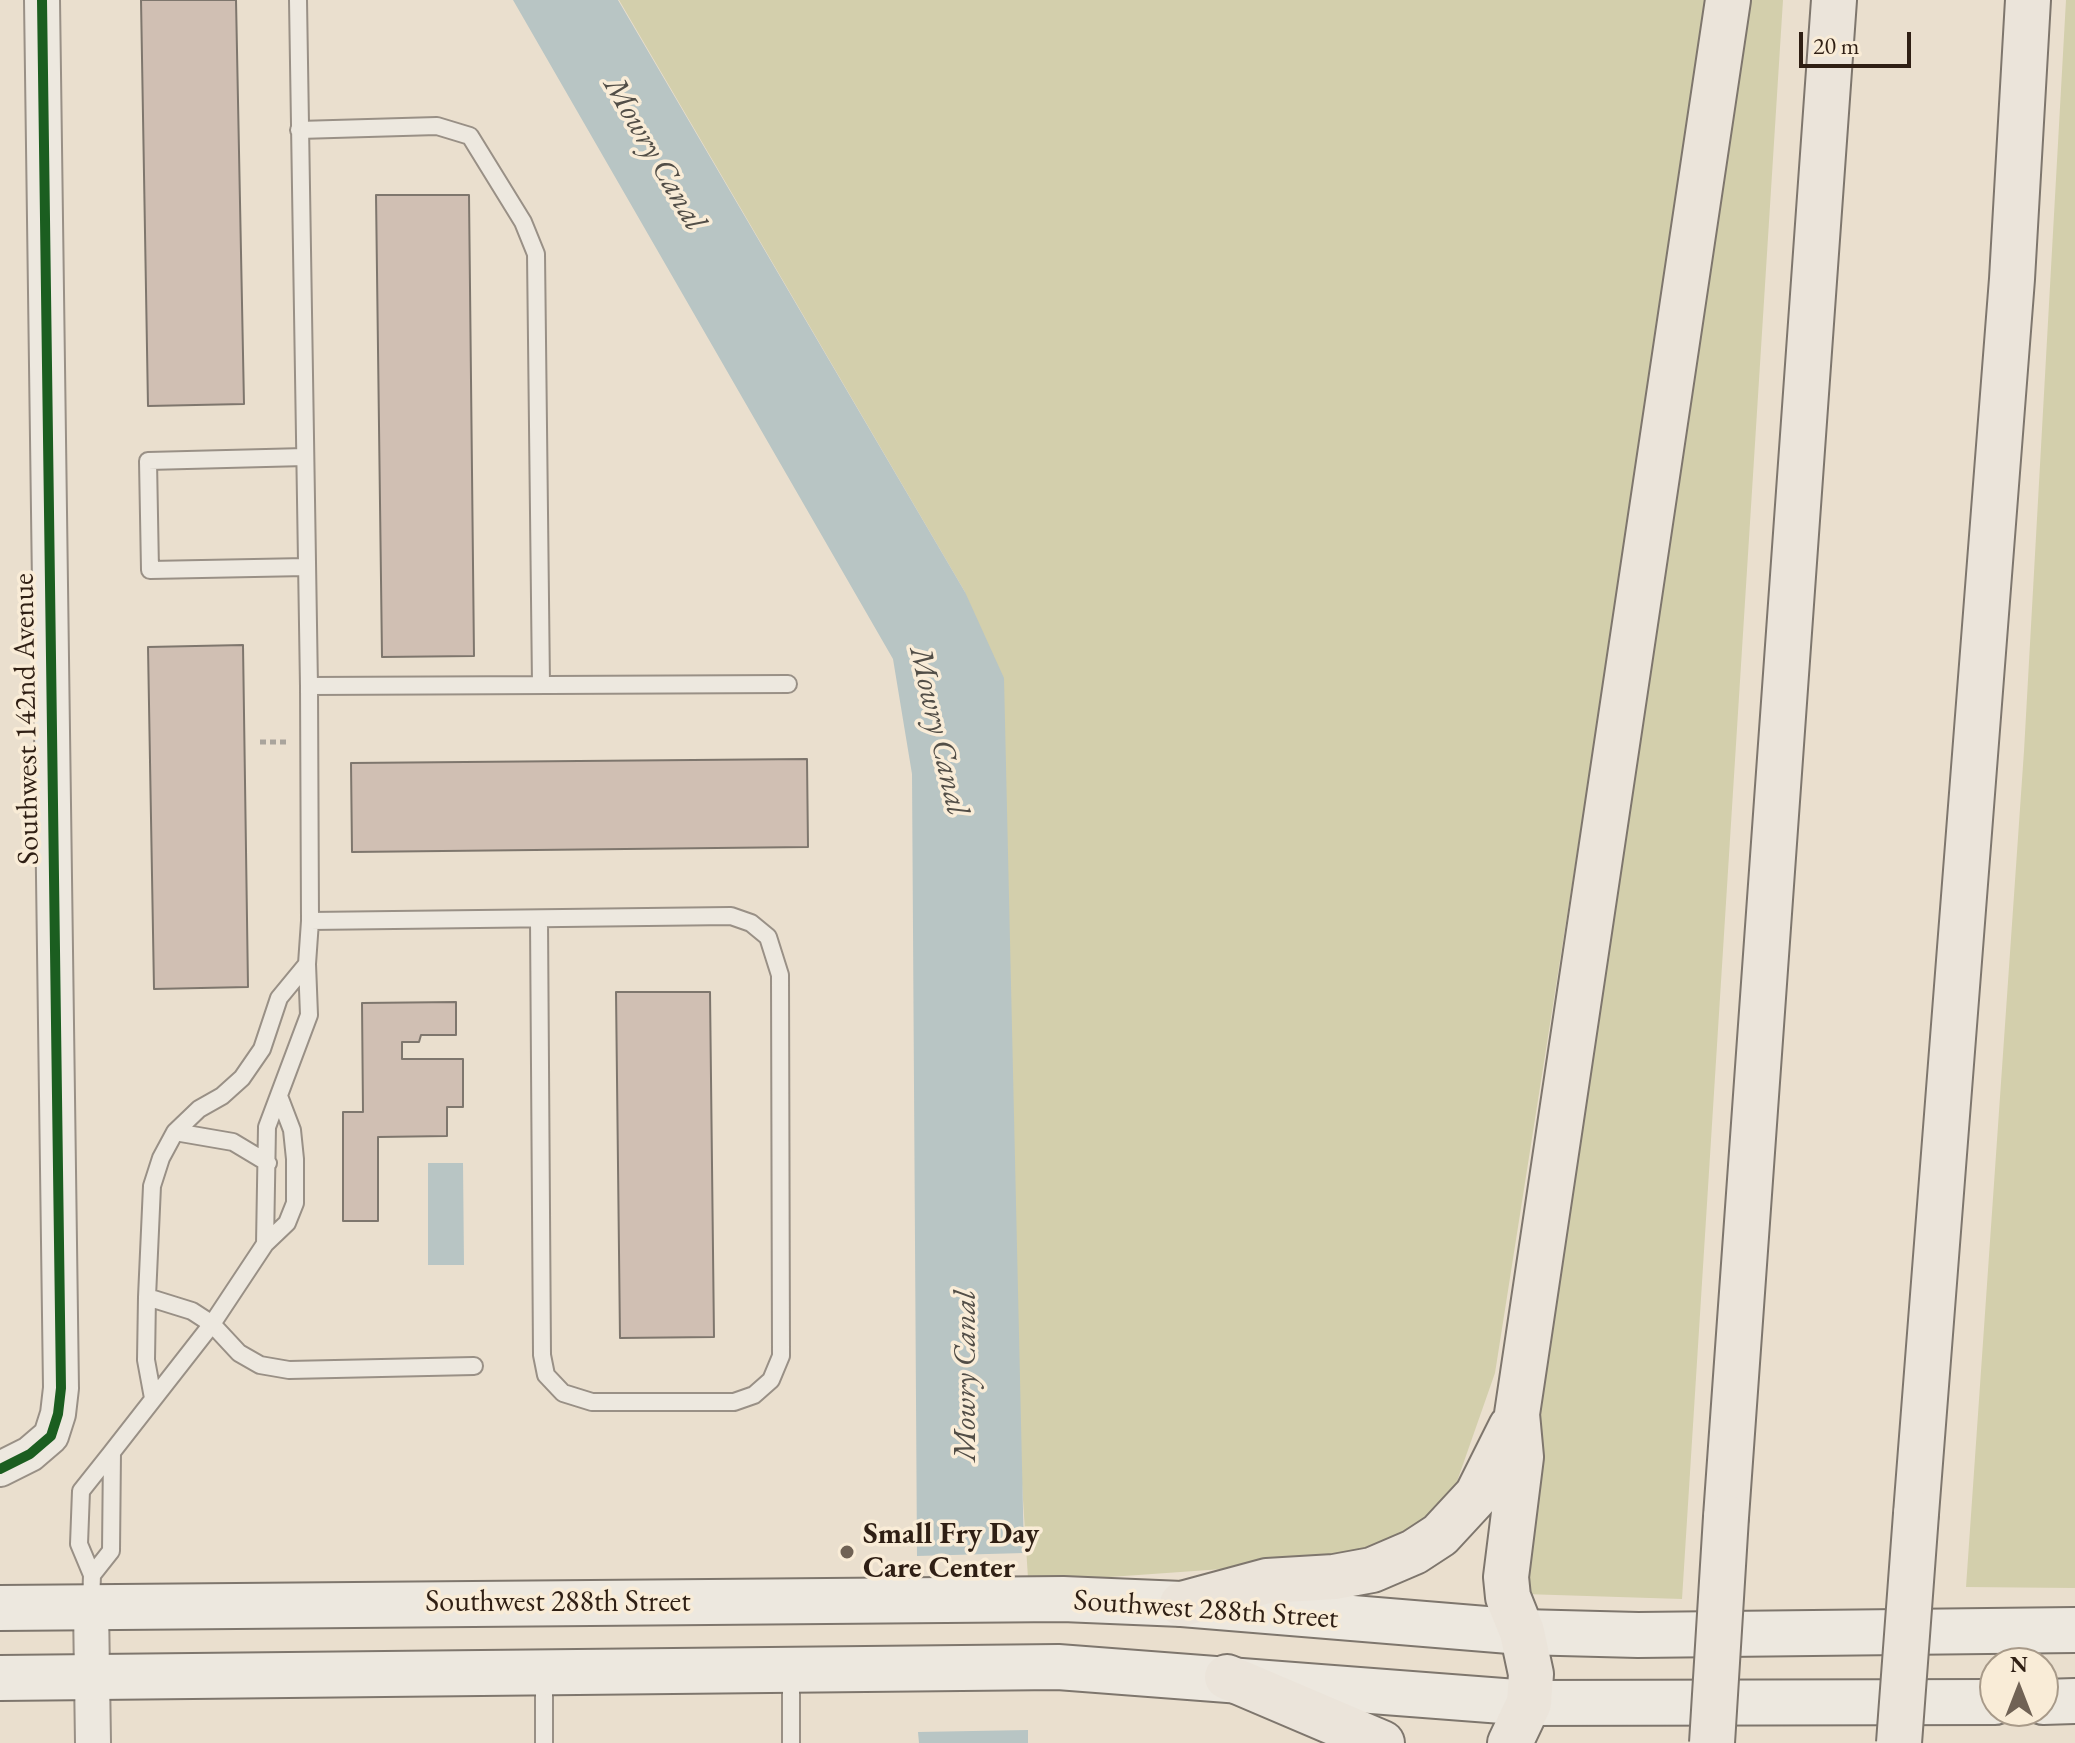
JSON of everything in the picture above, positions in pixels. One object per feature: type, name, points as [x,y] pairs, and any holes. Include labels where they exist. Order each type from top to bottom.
[{"type":"highway","points":[[1510,1743],[1529,1703],[1531,1674],[1522,1632],[1508,1597],[1506,1577],[1521,1457],[1517,1414],[1728,0]]},
{"type":"highway","points":[[1712,1743],[1834,0]]},
{"type":"highway","points":[[1899,1743],[2012,279],[2028,0]]},
{"type":"highway","points":[[1182,1604],[1267,1581],[1372,1570],[1414,1552],[1440,1535],[1477,1495],[1517,1414]]},
{"type":"highway","points":[[1227,1677],[1382,1743]]},
{"type":"main road","name":"Southwest 288th Street","points":[[0,1608],[92,1591],[1047,1599],[1182,1604],[1522,1632],[1638,1635],[2075,1630]]},
{"type":"main road","points":[[0,1678],[1058,1667],[1227,1677],[1529,1703],[1979,1702]]},
{"type":"street","name":"Southwest 142nd Avenue","points":[[0,1469],[30,1454],[51,1436],[61,1388],[42,0]]},
{"type":"street","points":[[92,1591],[93,1743]]},
{"type":"lane","points":[[265,1244],[267,1127],[309,1015],[309,686],[298,0]]},
{"type":"lane","points":[[299,130],[437,126],[470,136],[523,222],[536,254],[541,685]]},
{"type":"lane","points":[[305,457],[148,461],[150,570],[306,567]]},
{"type":"lane","points":[[309,686],[788,684]]},
{"type":"lane","points":[[310,921],[539,921],[731,916],[751,923],[768,937],[777,956],[781,1356],[771,1380],[754,1395],[734,1402],[592,1402],[563,1393],[546,1375],[542,1355],[539,921]]},
{"type":"lane","points":[[153,1398],[146,1360],[147,1297],[152,1186],[161,1158],[175,1132],[242,1078],[262,1049],[279,998],[307,964]]},
{"type":"lane","points":[[92,1591],[79,1544],[81,1491],[212,1324],[265,1244],[287,1223],[295,1203],[292,1130],[279,1096]]},
{"type":"lane","points":[[175,1132],[233,1142],[268,1163]]},
{"type":"lane","points":[[147,1297],[192,1311],[212,1324],[239,1353],[260,1365],[289,1370],[474,1366]]},
{"type":"lane","points":[[92,1591],[111,1551],[112,1452]]},
{"type":"lane","points":[[791,1670],[791,1743]]},
{"type":"lane","points":[[544,1672],[544,1743]]},
{"type":"path","points":[[260,742],[291,741]]},
{"type":"shaded area","points":[[619,0],[1706,0],[1662,313],[1495,1373],[1454,1490],[1434,1523],[1398,1544],[1307,1563],[1096,1578],[1028,1578],[965,592]]},
{"type":"shaded area","points":[[1742,0],[1783,0],[1682,1599],[1524,1594],[1513,1571]]},
{"type":"shaded area","points":[[2066,0],[2075,0],[2075,1588],[1966,1587],[2024,751]]},
{"type":"water","name":"Mowry Canal","points":[[513,0],[618,0],[965,592],[1004,678],[1024,1553],[917,1556],[912,774],[893,659]]},
{"type":"water","points":[[428,1163],[463,1163],[464,1265],[428,1265]]},
{"type":"water","points":[[1028,1730],[1028,1743],[919,1743],[918,1732]]},
{"type":"building","points":[[141,0],[236,0],[244,404],[148,406]]},
{"type":"building","points":[[376,195],[469,195],[474,656],[382,657]]},
{"type":"building","points":[[243,645],[248,987],[154,989],[148,647]]},
{"type":"building","points":[[807,759],[808,847],[352,852],[351,763]]},
{"type":"building","points":[[616,992],[710,992],[714,1337],[620,1338]]},
{"type":"building","points":[[456,1002],[456,1035],[421,1035],[419,1042],[402,1042],[402,1059],[463,1059],[463,1107],[447,1107],[447,1136],[378,1137],[378,1221],[343,1221],[343,1112],[363,1112],[362,1003]]},
{"type":"cycle path","points":[[0,1469],[30,1454],[51,1436],[61,1388],[42,0]]},
{"type":"place","name":"Small Fry Day Care Center","points":[[847,1552]]}]
